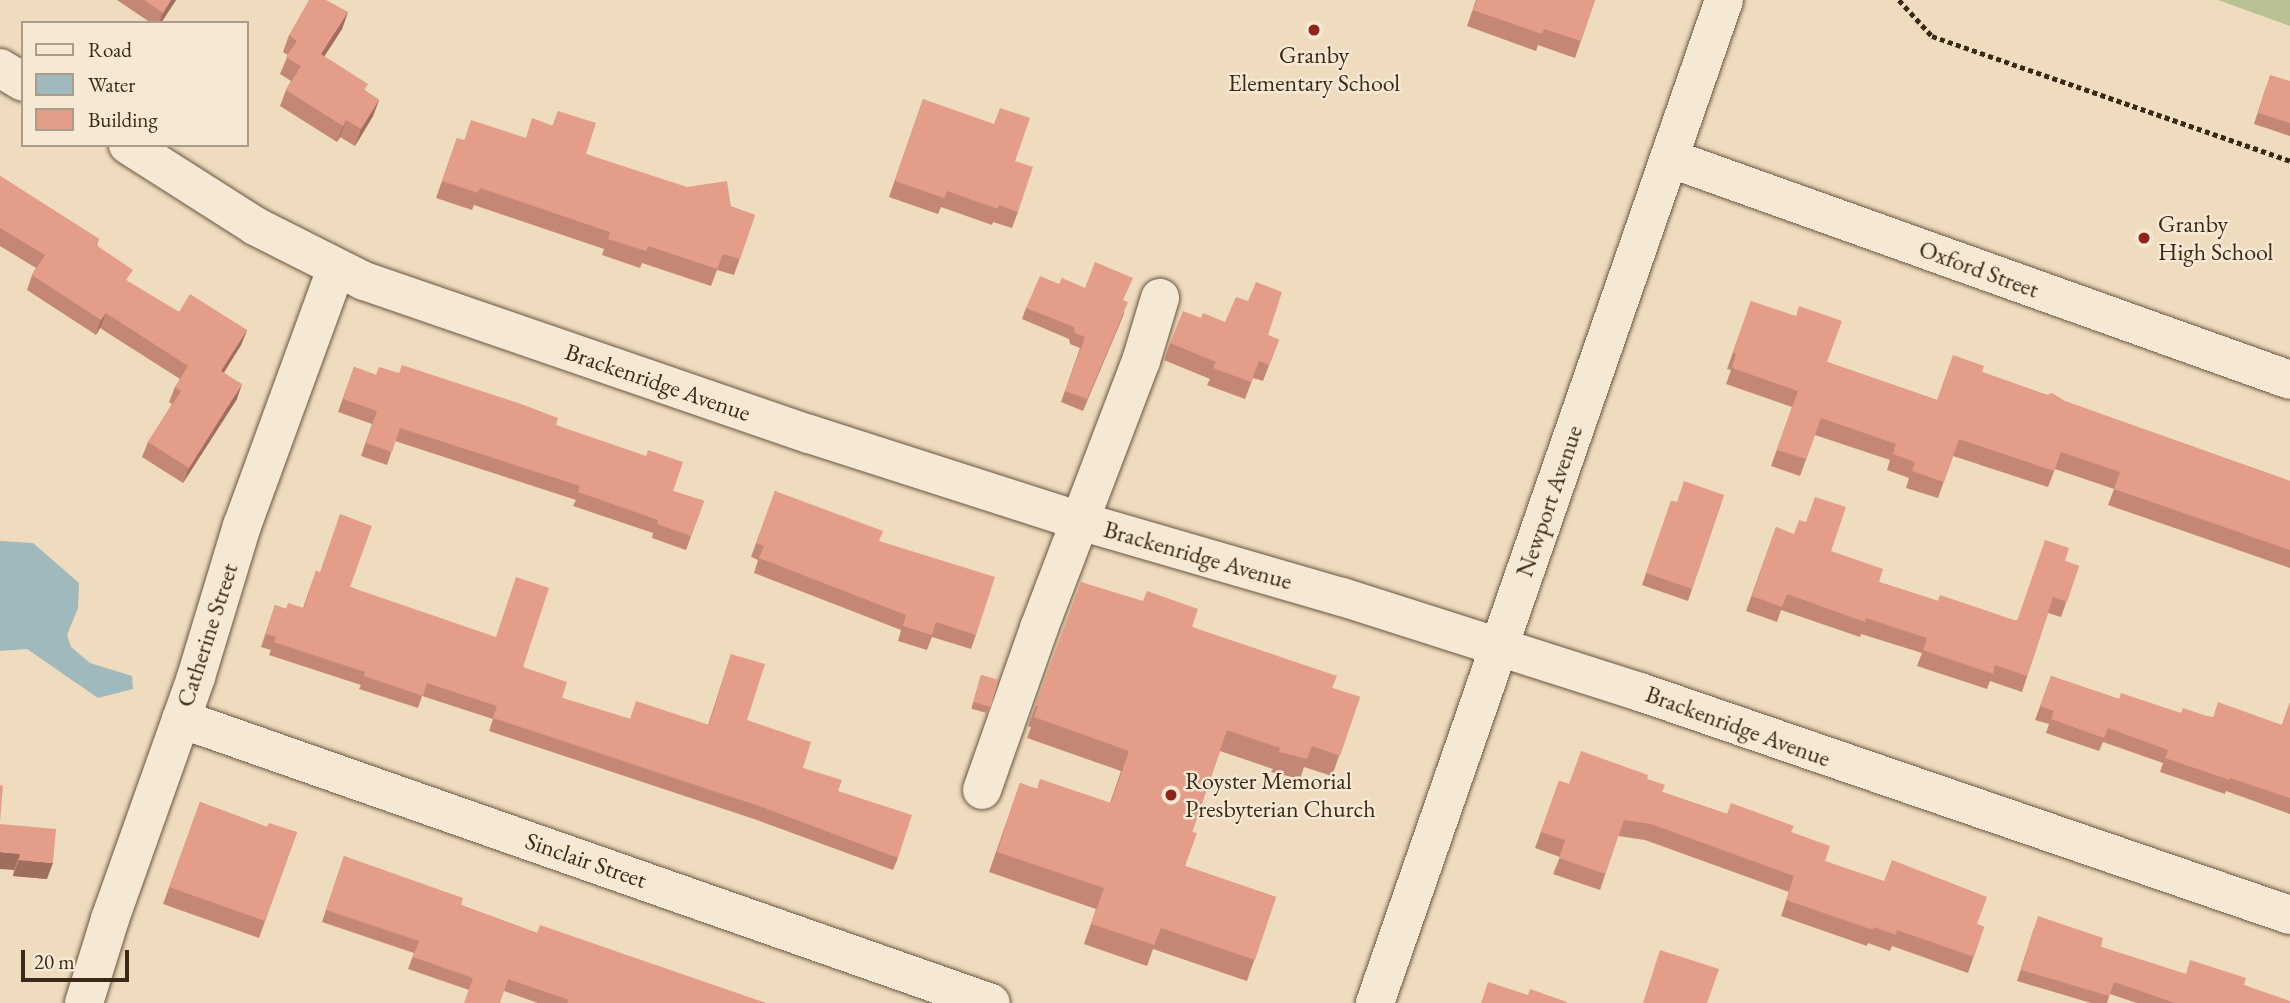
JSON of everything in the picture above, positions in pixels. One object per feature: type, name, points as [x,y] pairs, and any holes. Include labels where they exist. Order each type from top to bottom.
[{"type":"street","name":"Newport Avenue","points":[[1375,1003],[1724,0]]},
{"type":"street","points":[[0,68],[21,81]]},
{"type":"street","name":"Brackenridge Avenue","points":[[131,147],[255,226],[336,269],[809,435],[1640,692],[2290,915]]},
{"type":"street","name":"Oxford Street","points":[[1669,158],[2290,380]]},
{"type":"street","name":"Catherine Street","points":[[84,1003],[110,919],[181,719],[242,526],[336,269]]},
{"type":"street","points":[[982,790],[1080,521],[1142,361],[1160,298]]},
{"type":"street","name":"Sinclair Street","points":[[181,719],[991,1003]]},
{"type":"path","points":[[1899,0],[1932,36],[2290,161]]},
{"type":"green space","points":[[2218,0],[2290,0],[2290,26]]},
{"type":"water","points":[[0,541],[33,543],[79,583],[78,608],[67,635],[71,647],[90,663],[132,676],[133,689],[98,698],[27,649],[0,651]]},
{"type":"building","points":[[144,0],[171,0],[163,13]]},
{"type":"building","points":[[309,0],[326,0],[348,12],[321,54],[368,84],[364,90],[379,100],[361,129],[346,120],[343,126],[286,90],[301,66],[286,57],[297,41],[289,35]]},
{"type":"building","points":[[1477,0],[1595,0],[1581,41],[1544,29],[1542,34],[1473,10]]},
{"type":"building","points":[[2270,75],[2290,81],[2290,123],[2258,113]]},
{"type":"building","points":[[923,99],[994,124],[1000,108],[1030,118],[1015,161],[1033,167],[1018,212],[999,205],[998,209],[947,191],[944,198],[895,181]]},
{"type":"building","points":[[558,111],[596,123],[586,154],[687,187],[727,181],[731,207],[755,215],[740,259],[723,254],[717,269],[648,246],[646,251],[608,239],[610,232],[480,188],[478,193],[442,181],[457,138],[464,141],[471,120],[526,138],[532,118],[553,126]]},
{"type":"building","points":[[0,176],[99,239],[96,245],[133,270],[126,280],[179,312],[190,294],[247,330],[221,371],[242,384],[189,468],[148,442],[181,391],[175,387],[188,366],[106,313],[101,320],[32,275],[45,255],[0,228]]},
{"type":"building","points":[[1095,262],[1133,278],[1123,300],[1128,302],[1087,399],[1065,391],[1085,337],[1075,333],[1074,327],[1026,308],[1040,276],[1059,284],[1062,278],[1085,288]]},
{"type":"building","points":[[1256,282],[1282,292],[1268,335],[1279,340],[1269,365],[1259,361],[1251,382],[1213,368],[1216,362],[1170,343],[1183,311],[1201,318],[1203,313],[1225,322],[1236,297],[1248,301]]},
{"type":"building","points":[[1751,301],[1796,316],[1799,306],[1842,321],[1827,362],[1937,400],[1953,355],[1984,366],[1982,372],[2046,395],[2052,393],[2065,401],[2290,481],[2290,550],[2114,489],[2120,472],[2061,452],[2054,471],[1959,439],[1944,482],[1912,471],[1915,462],[1893,454],[1896,444],[1821,418],[1806,459],[1777,450],[1798,391],[1732,368],[1736,354],[1733,352]]},
{"type":"building","points":[[402,365],[558,418],[556,425],[646,456],[648,450],[683,462],[673,491],[704,501],[691,536],[657,524],[658,520],[578,492],[580,486],[400,428],[392,452],[366,443],[377,411],[343,399],[354,367],[376,375],[379,367],[399,373]]},
{"type":"building","points":[[1684,481],[1724,495],[1692,589],[1646,573],[1671,501],[1677,502]]},
{"type":"building","points":[[775,491],[883,531],[879,541],[995,577],[976,635],[936,622],[932,635],[903,626],[906,615],[759,558],[764,546],[756,543]]},
{"type":"building","points":[[1815,497],[1846,507],[1831,551],[1883,569],[1879,582],[1938,601],[1940,595],[2017,621],[2045,540],[2069,548],[2065,561],[2079,566],[2067,602],[2053,597],[2027,676],[1995,665],[1993,674],[1923,650],[1927,638],[1866,618],[1865,622],[1787,594],[1782,607],[1752,596],[1776,527],[1794,534],[1799,520],[1806,522]]},
{"type":"building","points":[[340,514],[372,526],[350,587],[496,637],[516,577],[549,588],[523,667],[567,682],[562,698],[630,719],[636,701],[709,725],[731,654],[765,664],[747,720],[811,742],[803,768],[842,780],[838,791],[912,815],[898,858],[762,807],[493,718],[497,706],[427,683],[423,696],[364,676],[365,672],[274,642],[276,637],[266,634],[275,605],[286,609],[288,603],[304,608]]},
{"type":"building","name":"Royster Memorial Presbyterian Church","points":[[1081,582],[1143,601],[1147,591],[1198,609],[1192,627],[1337,676],[1332,688],[1360,697],[1340,756],[1312,746],[1307,759],[1279,752],[1280,748],[1227,730],[1192,832],[1197,833],[1185,866],[1276,897],[1255,960],[1161,928],[1154,945],[1091,924],[1104,888],[997,852],[1020,783],[1037,789],[1040,779],[1111,803],[1129,751],[1034,717],[1038,706],[1035,705]]},
{"type":"building","points":[[981,675],[998,680],[991,707],[973,702]]},
{"type":"building","points":[[2051,676],[2119,699],[2121,693],[2181,713],[2183,708],[2213,718],[2218,702],[2282,725],[2290,702],[2290,798],[2165,758],[2168,750],[2108,728],[2104,738],[2051,719],[2054,711],[2040,706]]},
{"type":"building","points":[[1581,751],[1648,775],[1647,779],[1665,785],[1662,792],[1727,814],[1731,803],[1794,826],[1791,832],[1830,846],[1825,861],[1884,881],[1892,860],[1987,897],[1977,924],[1984,927],[1974,957],[1897,930],[1896,935],[1874,927],[1873,930],[1786,900],[1794,876],[1651,824],[1624,820],[1605,874],[1559,858],[1565,840],[1541,832],[1559,781],[1569,784]]},
{"type":"building","points":[[0,785],[3,786],[0,822]]},
{"type":"building","points":[[200,802],[267,827],[269,823],[297,832],[265,921],[169,887]]},
{"type":"building","points":[[0,824],[56,829],[53,863],[19,860],[20,854],[0,852]]},
{"type":"building","points":[[344,856],[463,898],[461,905],[537,933],[540,925],[766,1003],[567,1003],[569,1000],[508,979],[500,1003],[464,1003],[473,978],[413,957],[419,941],[326,910]]},
{"type":"building","points":[[2038,916],[2103,938],[2101,947],[2186,974],[2190,960],[2246,978],[2244,985],[2290,1003],[2175,1003],[2114,982],[2109,996],[2021,970]]},
{"type":"building","points":[[1660,950],[1719,969],[1707,1003],[1643,1003]]},
{"type":"building","points":[[1488,982],[1528,995],[1530,989],[1567,1002],[1481,1003]]},
{"type":"place","name":"Granby Elementary School","points":[[1314,30]]},
{"type":"place","name":"Granby High School","points":[[2144,238]]},
{"type":"place","name":"Royster Memorial Presbyterian Church","points":[[1171,795]]}]
